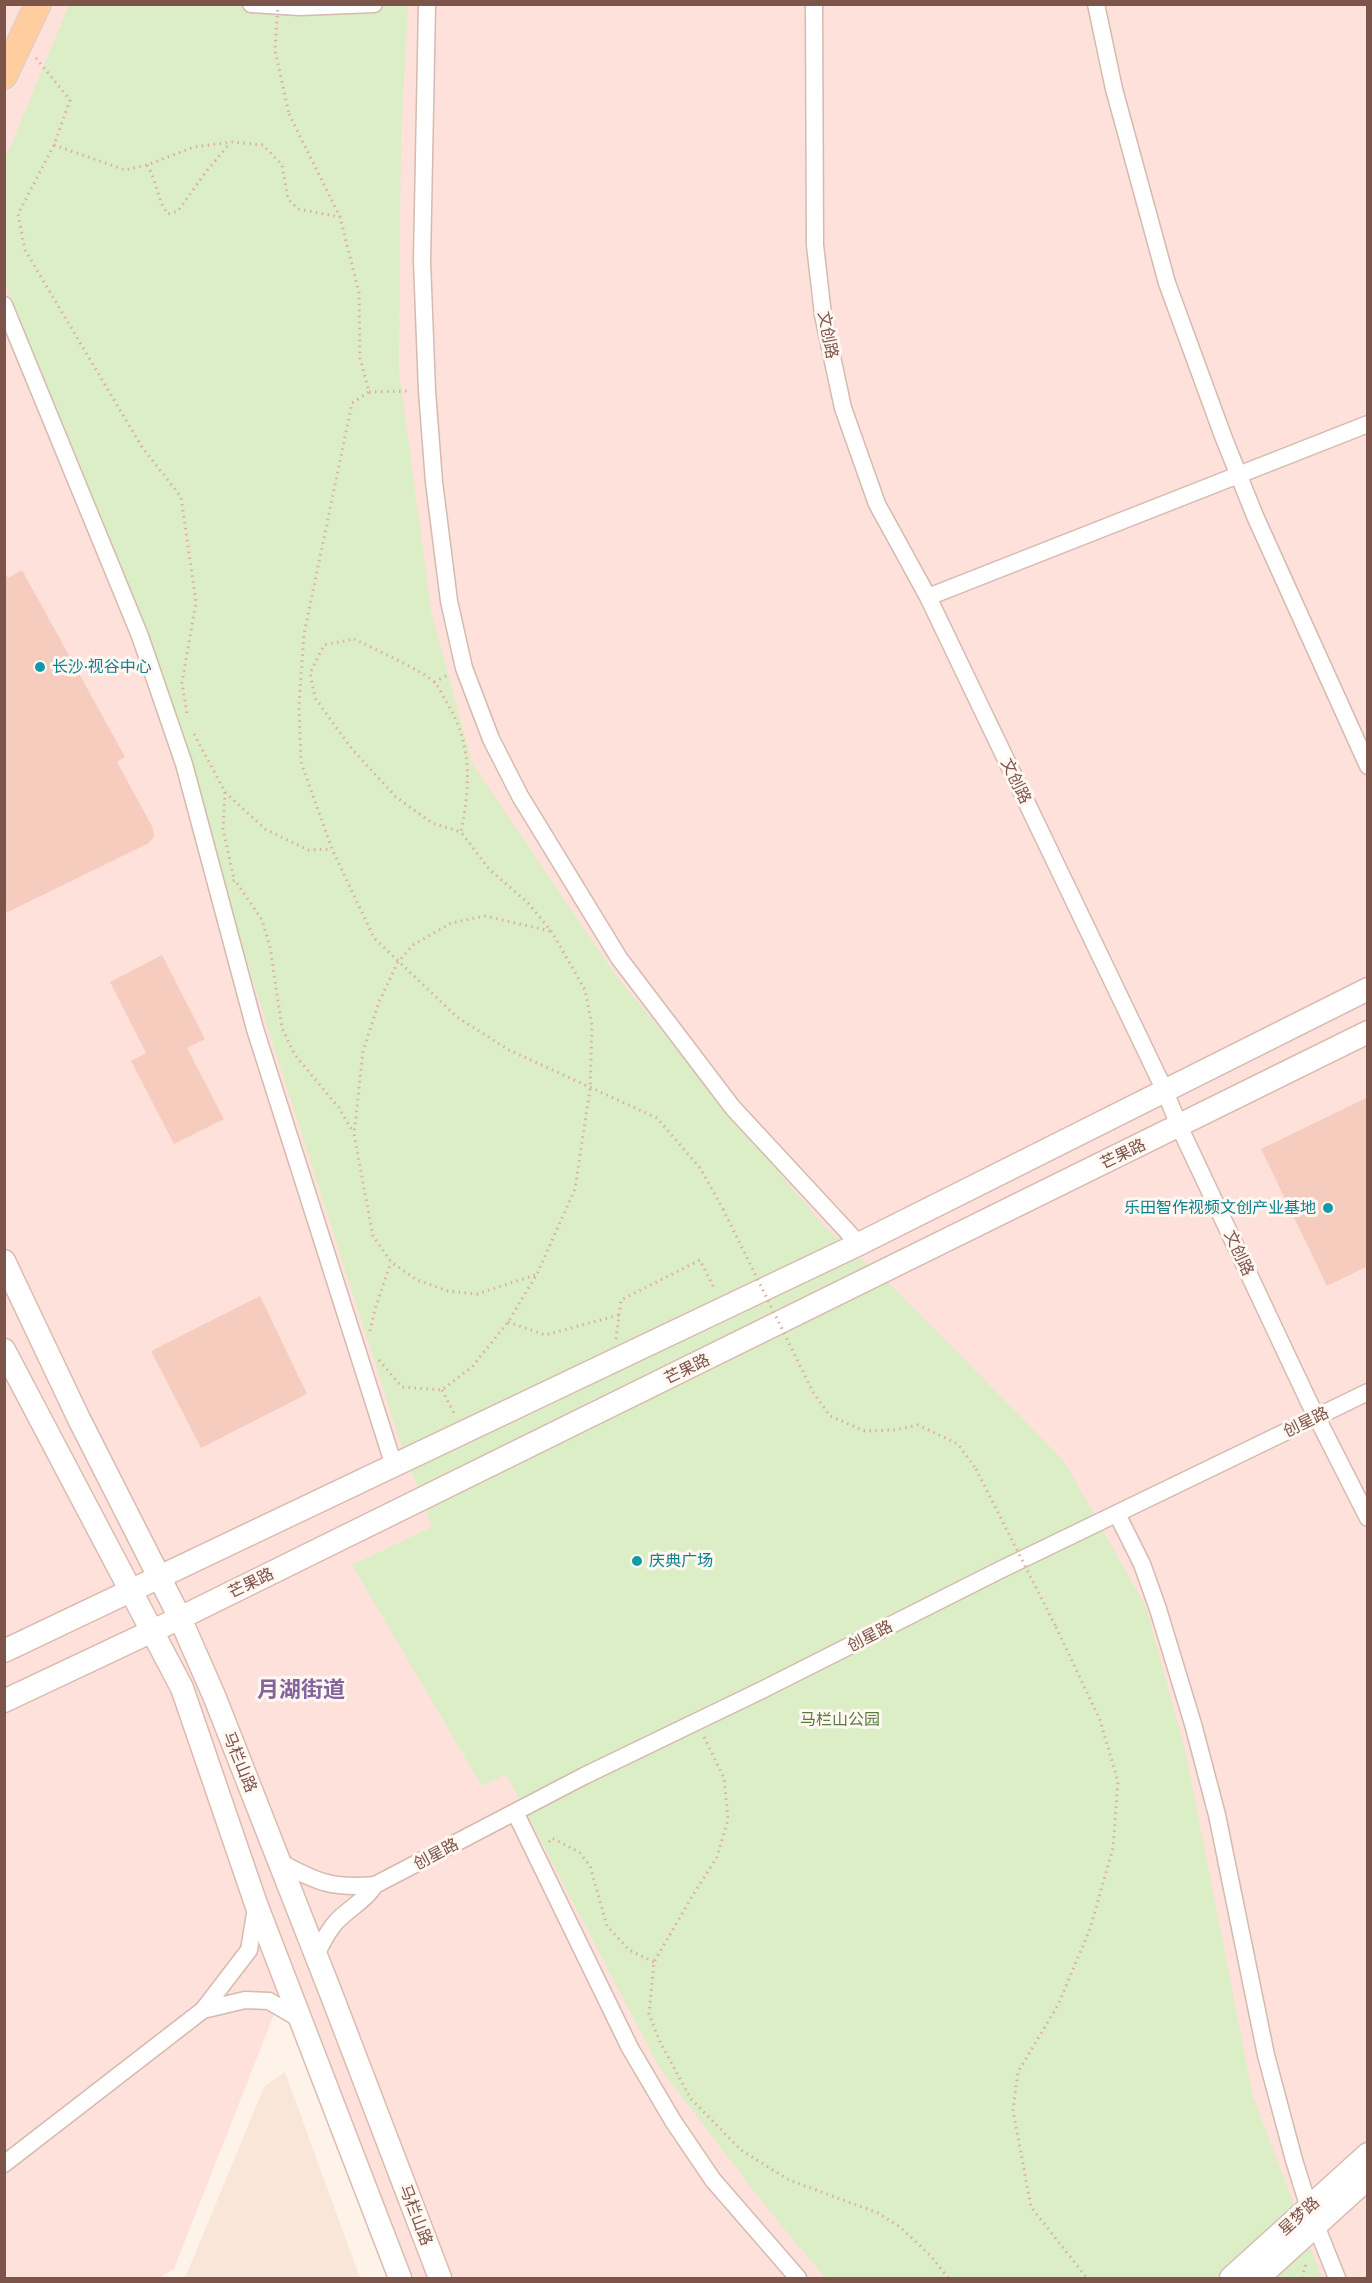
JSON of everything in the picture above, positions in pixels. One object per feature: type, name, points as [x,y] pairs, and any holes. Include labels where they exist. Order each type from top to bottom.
[{"type":"main road","points":[[4,76],[38,4]]},
{"type":"main road","points":[[4,1651],[859,1244],[1368,989]]},
{"type":"main road","name":"芒果路","points":[[4,1701],[180,1618],[1368,1032]]},
{"type":"main road","name":"马栏山路","points":[[4,1261],[79,1419],[180,1618],[215,1698],[440,2278]]},
{"type":"main road","name":"马栏山路","points":[[4,1350],[182,1688],[256,1904],[400,2278]]},
{"type":"main road","name":"星梦路","points":[[1258,2278],[1368,2154]]},
{"type":"main road","name":"星梦路","points":[[1231,2278],[1368,2178]]},
{"type":"street","points":[[22,40],[51,4]]},
{"type":"street","points":[[251,4],[300,7],[374,4]]},
{"type":"street","points":[[427,4],[422,228],[427,390],[434,482],[449,601],[464,668],[496,748],[542,834],[619,958],[733,1108],[859,1244]]},
{"type":"street","name":"文创路","points":[[814,4],[815,245],[823,315],[843,408],[878,504],[928,597],[1165,1091],[1179,1126],[1317,1417],[1368,1518]]},
{"type":"street","points":[[1096,4],[1114,89],[1167,283],[1238,475],[1292,603],[1368,766]]},
{"type":"street","points":[[4,305],[140,636],[184,764],[255,1029],[394,1466]]},
{"type":"street","points":[[928,597],[1368,424]]},
{"type":"street","name":"创星路","points":[[375,1885],[584,1776],[1368,1392]]},
{"type":"street","points":[[1117,1514],[1142,1564],[1193,1724],[1217,1815],[1266,2055],[1294,2160],[1337,2278]]},
{"type":"street","points":[[515,1812],[630,2048],[673,2121],[713,2180],[798,2278]]},
{"type":"street","points":[[280,1862],[323,1883],[356,1887],[375,1885]]},
{"type":"street","points":[[316,1955],[324,1938],[338,1920],[364,1900],[375,1885]]},
{"type":"street","points":[[4,2164],[203,2010],[249,1950],[256,1904]]},
{"type":"street","points":[[203,2010],[245,2000],[268,2001],[300,2019]]},
{"type":"path","points":[[278,4],[275,50],[289,114],[340,218],[359,293],[360,358],[369,392]]},
{"type":"path","points":[[22,40],[70,100],[54,145],[18,214],[25,250],[142,447],[181,497],[196,602],[182,683],[188,724]]},
{"type":"path","points":[[54,145],[125,170],[147,165],[194,147],[232,142],[263,145],[282,165],[288,199],[298,209],[340,218]]},
{"type":"path","points":[[147,165],[154,175],[163,208],[168,214],[178,211],[205,173],[232,142]]},
{"type":"path","points":[[427,390],[369,392],[352,403],[304,634],[299,705],[301,762],[332,849],[374,938],[457,1017],[509,1050],[657,1118],[700,1168],[723,1209],[813,1392],[830,1416],[865,1431],[895,1430],[918,1425],[958,1444],[976,1469],[1100,1720],[1118,1782],[1113,1848],[1090,1929],[1058,2005],[1018,2072],[1013,2110],[1031,2206],[1087,2278]]},
{"type":"path","points":[[378,1359],[402,1388],[442,1390],[472,1367],[508,1322],[537,1274],[575,1189],[590,1089],[592,1024],[585,990],[552,932],[528,903],[489,869],[460,832],[432,823],[396,796],[352,748],[315,698],[310,673],[324,645],[354,639],[434,681],[453,713],[465,748],[469,771],[468,797],[460,832]]},
{"type":"path","points":[[301,672],[310,673]]},
{"type":"path","points":[[194,734],[225,792],[265,829],[308,850],[332,849]]},
{"type":"path","points":[[225,792],[223,829],[235,880],[262,920],[270,947],[282,1029],[294,1055],[339,1108],[354,1134]]},
{"type":"path","points":[[217,887],[235,880]]},
{"type":"path","points":[[537,1274],[502,1288],[477,1294],[448,1292],[417,1280],[391,1262],[373,1236],[354,1134],[363,1051],[379,1002],[398,962],[413,945],[452,923],[485,915],[552,932]]},
{"type":"path","points":[[613,1362],[621,1300],[700,1260],[724,1308]]},
{"type":"path","points":[[372,1341],[370,1332],[375,1309],[391,1262]]},
{"type":"path","points":[[508,1322],[545,1335],[619,1315]]},
{"type":"path","points":[[442,1390],[465,1432]]},
{"type":"path","points":[[696,1722],[724,1778],[728,1819],[717,1857],[654,1962],[649,2014],[660,2042],[691,2098],[701,2111],[741,2150],[789,2180],[878,2213],[900,2227],[931,2256],[948,2278]]},
{"type":"path","points":[[536,1853],[552,1838],[579,1852],[590,1866],[608,1926],[628,1950],[654,1962]]},
{"type":"shaded area","points":[[5,5],[1367,5],[1367,2278],[408,2278],[291,1971],[174,2269],[159,2278],[5,2278]]},
{"type":"shaded area","points":[[285,2072],[360,2278],[185,2278],[264,2087]]},
{"type":"green space","name":"马栏山公园","points":[[69,5],[408,5],[401,136],[399,369],[431,611],[473,765],[617,977],[823,1225],[895,1289],[1064,1461],[1146,1607],[1186,1754],[1253,2097],[1322,2278],[825,2278],[764,2204],[659,2067],[506,1774],[482,1786],[352,1565],[432,1527],[398,1435],[264,1016],[166,697],[85,477],[5,284],[4,162]]},
{"type":"building","name":"长沙·视谷中心","points":[[22,570],[125,757],[117,762],[153,828],[154,837],[149,843],[8,912],[4,911],[4,572],[8,578]]},
{"type":"building","points":[[162,955],[205,1039],[187,1048],[224,1119],[174,1144],[131,1061],[146,1053],[110,982]]},
{"type":"building","name":"乐田智作视频文创产业基地","points":[[1368,1097],[1368,1266],[1327,1286],[1261,1149]]},
{"type":"building","points":[[260,1296],[307,1394],[201,1448],[151,1351]]},
{"type":"place","name":"长沙·视谷中心","points":[[40,667]]},
{"type":"place","name":"乐田智作视频文创产业基地","points":[[1328,1208]]},
{"type":"place","name":"庆典广场","points":[[637,1561]]},
{"type":"district","name":"月湖街道","points":[[301,1690]]}]
